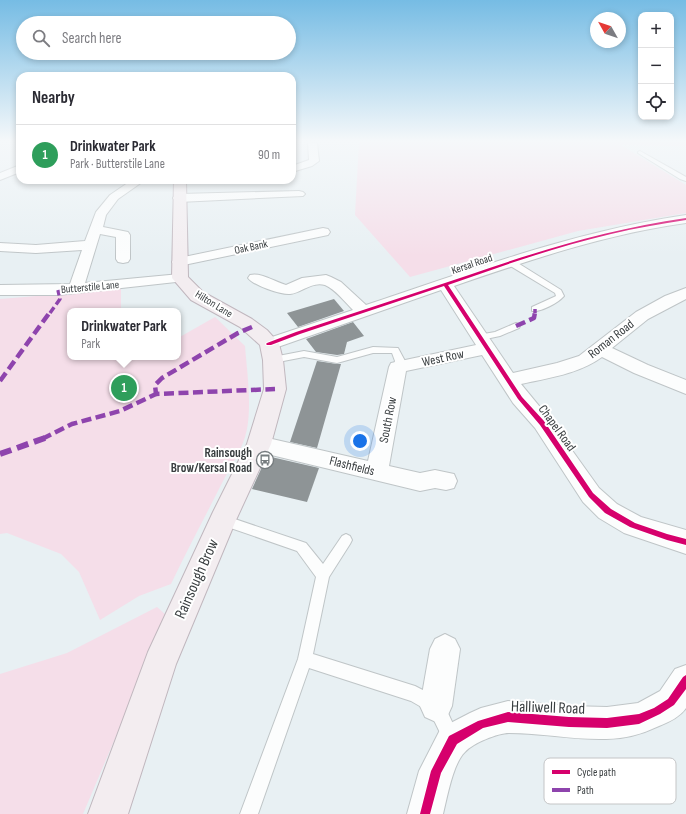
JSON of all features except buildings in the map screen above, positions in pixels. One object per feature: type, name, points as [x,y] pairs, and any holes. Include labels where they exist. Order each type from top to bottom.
[{"type":"main road","points":[[179,270],[180,184]]},
{"type":"main road","name":"Hilton Lane","points":[[179,270],[197,296],[246,323],[260,334],[271,352]]},
{"type":"main road","name":"Rainsough Brow","points":[[108,814],[160,664],[223,520],[259,444],[275,389],[271,352]]},
{"type":"street","points":[[76,288],[100,215],[114,197],[133,184]]},
{"type":"street","points":[[179,198],[299,194]]},
{"type":"street","name":"Kersal Road","points":[[271,352],[298,333],[546,250],[600,236],[686,219]]},
{"type":"street","points":[[670,221],[686,230]]},
{"type":"street","points":[[96,229],[124,235],[123,259]]},
{"type":"street","name":"Oak Bank","points":[[179,270],[323,232]]},
{"type":"street","points":[[0,247],[36,249],[90,245]]},
{"type":"street","name":"Butterstile Lane","points":[[0,290],[76,288],[179,270]]},
{"type":"street","points":[[255,278],[270,285],[288,290],[302,283],[326,280],[336,285],[364,312]]},
{"type":"street","name":"Chapel Road","points":[[445,284],[485,342],[520,398],[542,423],[591,495],[608,511],[633,525],[686,542]]},
{"type":"street","name":"Roman Road","points":[[508,380],[564,368],[585,360],[642,314],[686,293]]},
{"type":"street","name":"West Row","points":[[398,367],[485,342]]},
{"type":"street","points":[[600,349],[641,369],[686,387]]},
{"type":"street","name":"South Row","points":[[377,472],[398,367]]},
{"type":"street","name":"Flashfields","points":[[259,444],[420,482],[435,479],[446,480]]},
{"type":"street","points":[[436,706],[445,649]]},
{"type":"street","name":"Halliwell Road","points":[[453,740],[481,724],[508,718],[607,723],[639,719],[657,711],[671,702],[686,680]]},
{"type":"street","points":[[424,814],[436,771],[453,740]]},
{"type":"lane","points":[[510,262],[558,292],[560,296],[557,299],[535,309]]},
{"type":"lane","points":[[485,342],[497,334],[516,326]]},
{"type":"lane","points":[[271,352],[304,354],[337,360],[373,350],[395,350],[400,361],[398,367]]},
{"type":"lane","points":[[223,520],[302,547],[323,575]]},
{"type":"lane","points":[[249,814],[305,659],[323,575],[346,540]]},
{"type":"lane","points":[[305,659],[415,694],[436,706],[453,740]]},
{"type":"shaded area","points":[[357,180],[678,180],[686,185],[686,213],[578,231],[410,277],[355,215]]},
{"type":"shaded area","points":[[121,289],[121,308],[67,308],[67,360],[181,360],[181,336],[215,317],[245,346],[249,392],[249,416],[245,437],[235,460],[171,584],[139,596],[100,620],[79,572],[61,554],[7,533],[0,534],[0,299]]},
{"type":"shaded area","points":[[157,607],[167,616],[83,814],[0,814],[0,674],[67,653]]},
{"type":"marked path","points":[[0,381],[60,299],[58,290]]},
{"type":"marked path","points":[[516,326],[534,318],[535,309]]},
{"type":"marked path","points":[[252,327],[238,333],[162,378],[155,385],[156,394],[275,389]]},
{"type":"marked path","points":[[0,454],[52,435],[72,424],[120,411],[156,394]]},
{"type":"cycle path","points":[[269,344],[560,246],[635,227],[686,219]]},
{"type":"cycle path","points":[[445,284],[520,398],[542,423],[591,495],[608,511],[633,525],[686,542]]},
{"type":"cycle path","points":[[425,814],[436,771],[453,740],[481,724],[508,717],[569,722],[607,723],[639,719],[657,711],[671,702],[686,680]]},
{"type":"place","name":"Drinkwater Park","points":[[124,388]]},
{"type":"place","name":"Rainsough Brow/Kersal Road","points":[[265,460]]}]
